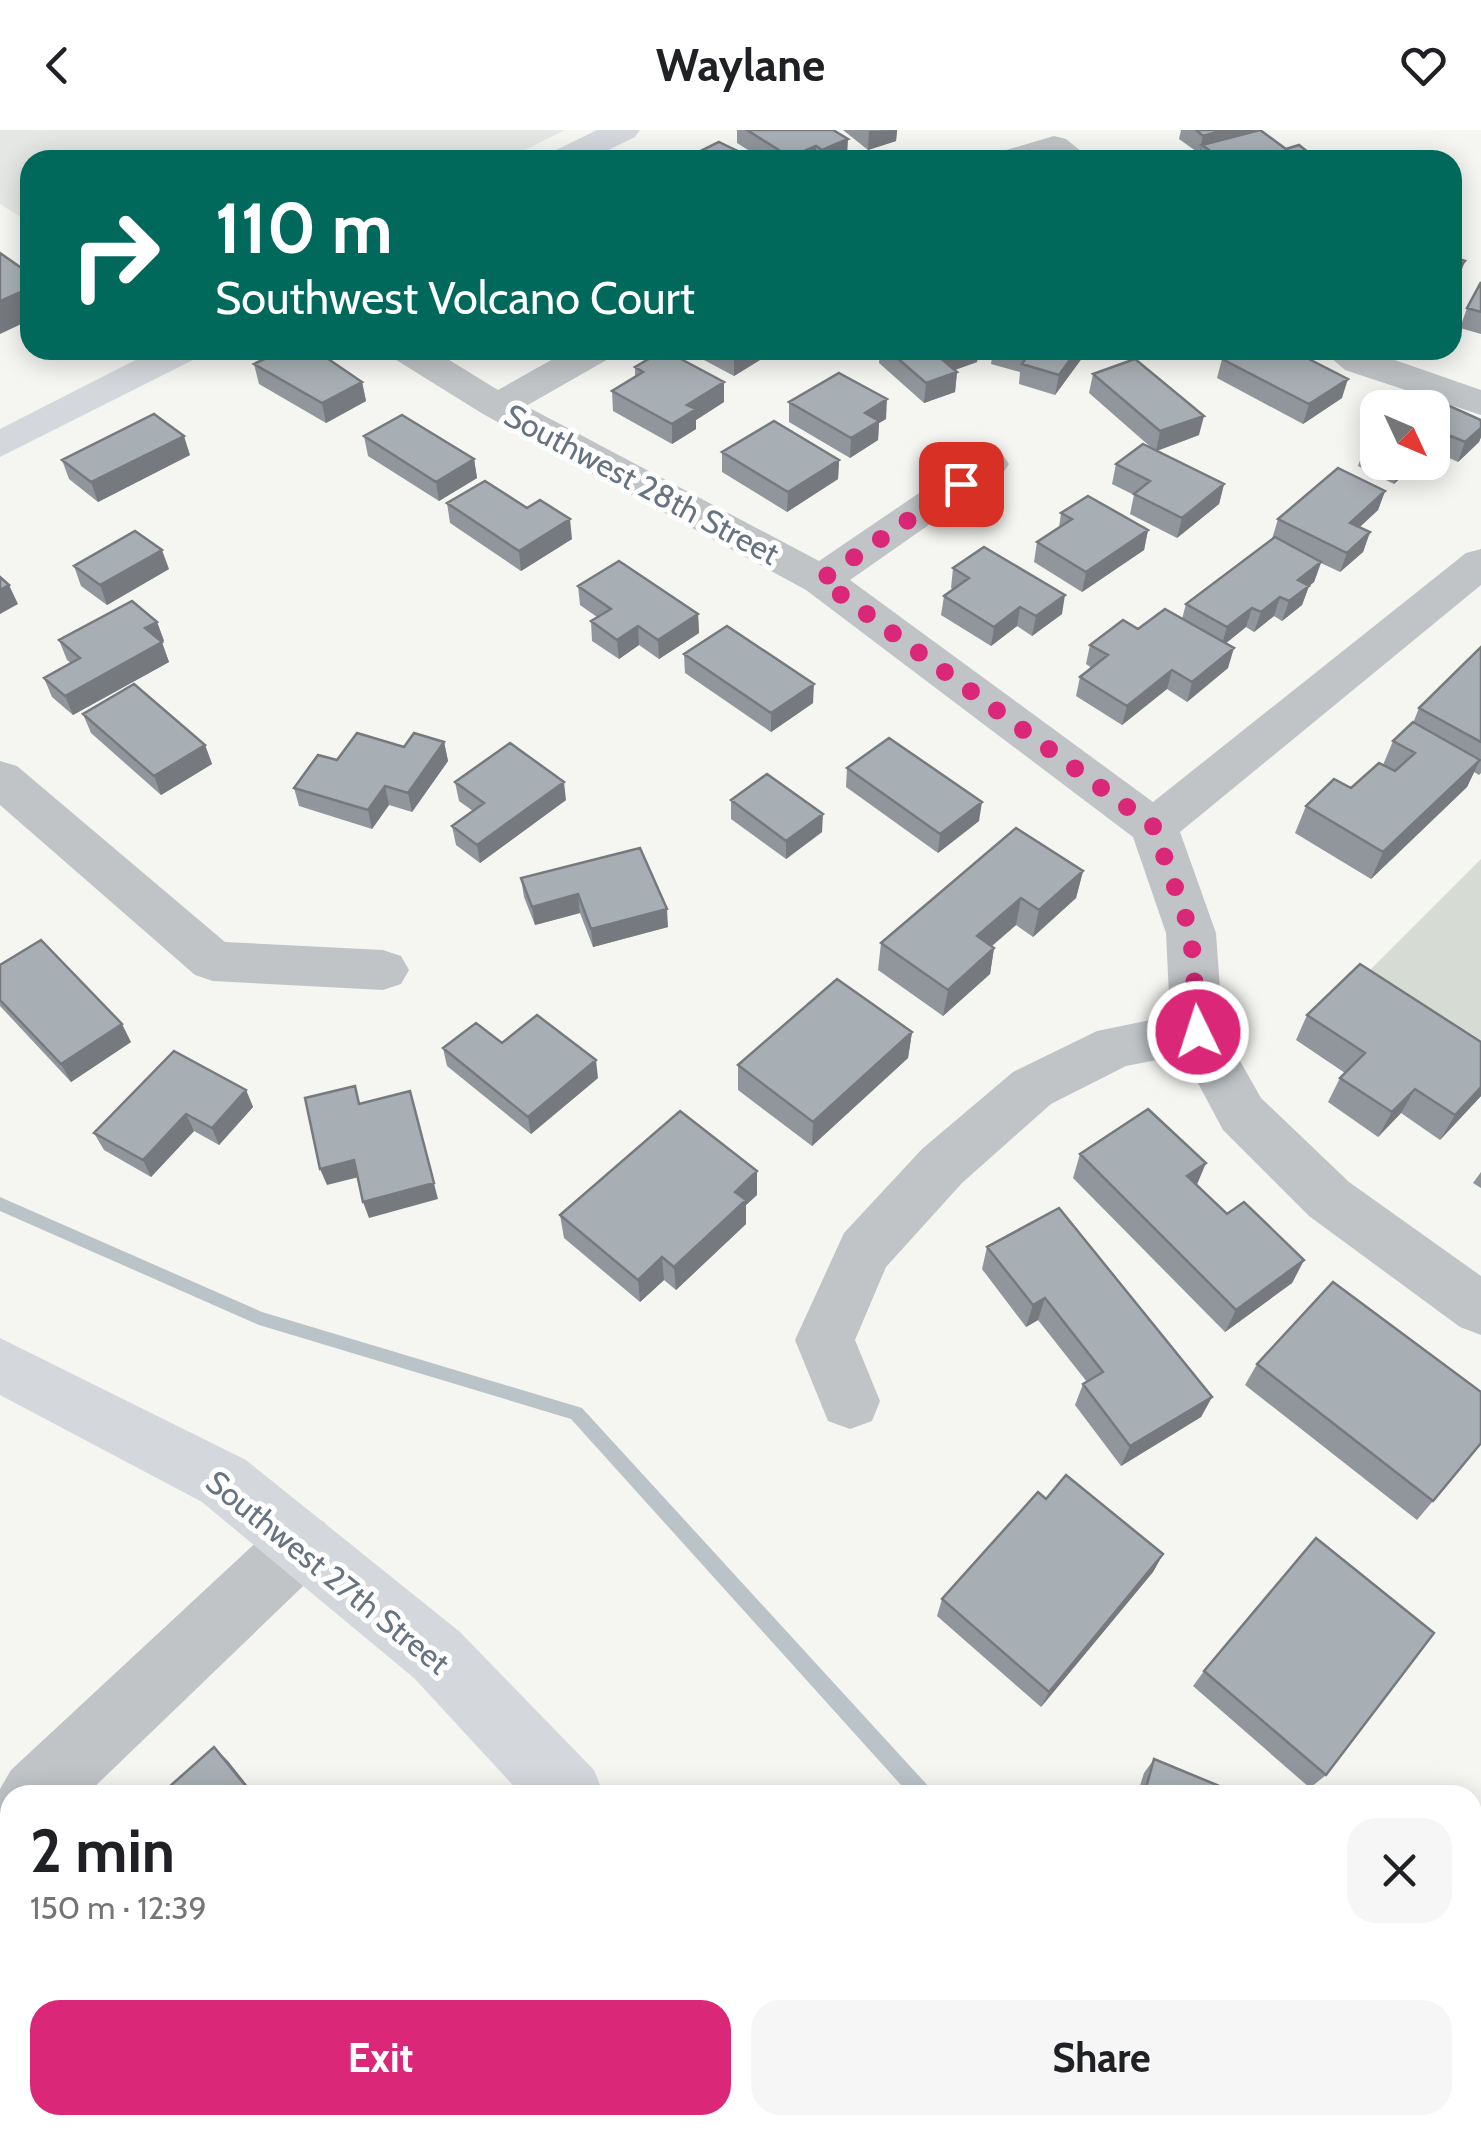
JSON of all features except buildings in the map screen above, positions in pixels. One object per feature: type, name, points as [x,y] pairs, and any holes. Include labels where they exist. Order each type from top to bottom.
[{"type":"main road","points":[[582,150],[622,130]]},
{"type":"main road","points":[[0,445],[165,360]]},
{"type":"main road","name":"Southwest 27th Street","points":[[0,1365],[224,1481],[437,1654],[560,1785]]},
{"type":"street","name":"Southwest 28th Street","points":[[422,360],[497,406],[821,580],[1154,827]]},
{"type":"street","points":[[497,406],[579,360]]},
{"type":"street","points":[[1355,360],[1481,403]]},
{"type":"street","points":[[821,580],[989,464]]},
{"type":"street","points":[[1481,563],[1154,827],[1191,933],[1198,1032],[1242,1114],[1329,1199],[1481,1309]]},
{"type":"street","points":[[0,778],[213,960],[383,970]]},
{"type":"street","points":[[850,1401],[825,1340],[864,1251],[942,1166],[1032,1088],[1116,1046],[1198,1032]]},
{"type":"street","points":[[47,1785],[301,1544]]},
{"type":"shaded area","points":[[0,130],[565,130],[525,150],[20,150],[20,217],[0,204]]},
{"type":"shaded area","points":[[1481,859],[1481,1040],[1370,970]]},
{"type":"waterway","points":[[0,1204],[259,1318],[576,1413],[914,1785]]},
{"type":"route","points":[[961,484],[821,580],[1154,827],[1191,933],[1198,1032]]}]
